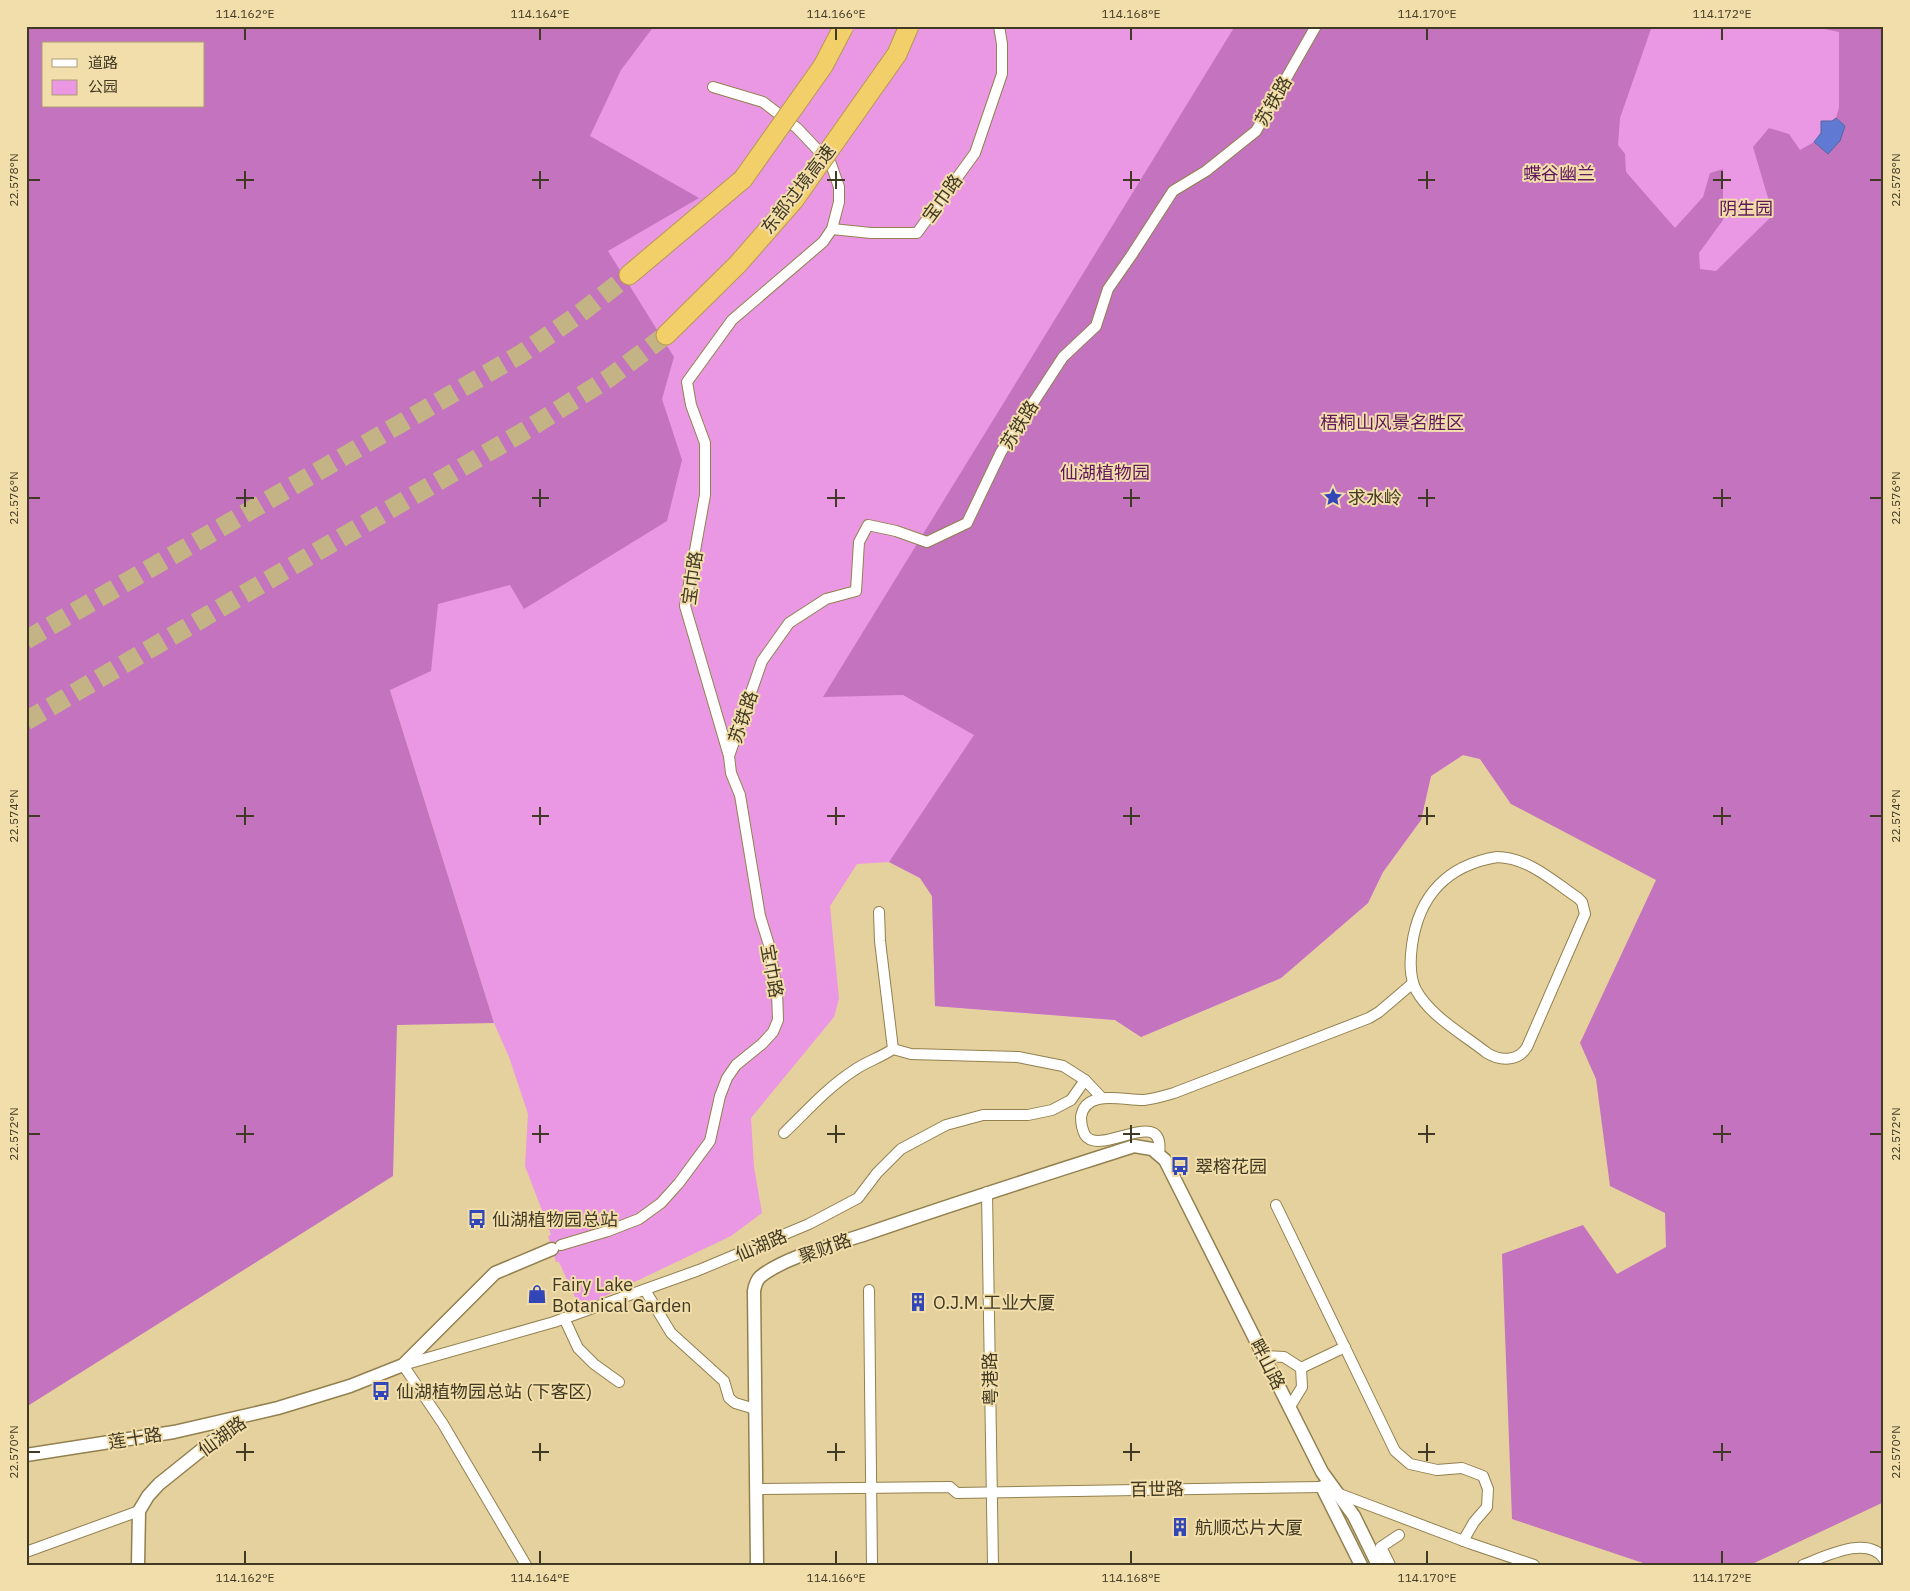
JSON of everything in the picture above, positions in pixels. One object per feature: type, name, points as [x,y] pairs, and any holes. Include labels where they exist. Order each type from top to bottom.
[{"type":"highway","points":[[629,275],[743,179],[823,66],[844,26]]},
{"type":"highway","name":"东部过境高速","points":[[666,335],[738,264],[794,200],[897,54],[909,26]]},
{"type":"street","name":"宝巾路","points":[[557,1247],[608,1231],[638,1219],[661,1203],[710,1141],[720,1096],[727,1078],[736,1065],[762,1044],[773,1032],[778,1020],[777,991],[769,945],[760,916],[740,795],[731,773],[729,756],[685,606],[705,496],[705,443],[690,405],[687,382],[732,320],[823,242],[832,229],[880,233],[917,233],[975,153],[1002,74],[1002,44],[999,26]]},
{"type":"street","name":"苏铁路","points":[[729,756],[762,661],[789,623],[826,598],[856,591],[859,542],[868,525],[896,531],[927,542],[967,523],[1002,452],[1063,357],[1096,326],[1108,289],[1173,191],[1206,171],[1256,131],[1316,26]]},
{"type":"street","points":[[713,87],[763,102],[797,128],[830,164],[839,187],[839,202],[832,229]]},
{"type":"street","points":[[1497,857],[1515,860],[1536,869],[1582,902],[1585,914],[1582,924],[1527,1047],[1524,1053],[1518,1056],[1505,1059],[1492,1057],[1486,1053],[1426,1005],[1413,983],[1411,953],[1417,920],[1432,892],[1457,871],[1497,857]]},
{"type":"street","points":[[879,912],[880,941],[894,1049]]},
{"type":"street","points":[[1162,1157],[1160,1139],[1149,1132],[1132,1133],[1104,1141],[1092,1141],[1082,1129],[1082,1112],[1086,1105],[1102,1098],[1145,1100],[1174,1093],[1369,1018],[1413,983]]},
{"type":"street","points":[[784,1133],[823,1095],[854,1070],[894,1049],[911,1054],[1018,1057],[1063,1066],[1085,1080],[1102,1098]]},
{"type":"street","name":"仙湖路","points":[[139,1511],[148,1496],[159,1484],[242,1417],[319,1397],[403,1365],[564,1318],[699,1270],[809,1224],[858,1198],[877,1173],[901,1150],[946,1125],[983,1115],[1028,1115],[1052,1110],[1072,1100],[1085,1080]]},
{"type":"street","name":"聚财路","points":[[757,1565],[754,1290],[756,1282],[786,1262],[816,1251],[987,1192],[1134,1146],[1143,1147],[1162,1157]]},
{"type":"street","name":"畔山路","points":[[1162,1157],[1322,1472],[1354,1516],[1378,1565]]},
{"type":"street","name":"粤港路","points":[[987,1192],[993,1565]]},
{"type":"street","points":[[1276,1205],[1395,1451],[1410,1464],[1437,1470],[1462,1468],[1482,1476],[1488,1489],[1487,1507],[1474,1522],[1464,1541]]},
{"type":"street","name":"仙湖路","points":[[403,1365],[495,1273],[557,1247]]},
{"type":"street","points":[[645,1290],[671,1333],[724,1381],[729,1398],[735,1403],[755,1409]]},
{"type":"street","points":[[869,1290],[872,1565]]},
{"type":"street","points":[[564,1318],[578,1348],[594,1364],[619,1382]]},
{"type":"street","points":[[1301,1368],[1345,1347]]},
{"type":"street","points":[[1264,1356],[1284,1357],[1301,1368]]},
{"type":"street","points":[[403,1365],[443,1424],[526,1565]]},
{"type":"street","points":[[1290,1408],[1302,1387],[1301,1368]]},
{"type":"street","name":"莲十路","points":[[26,1455],[174,1432],[242,1417]]},
{"type":"street","name":"百世路","points":[[756,1489],[950,1487],[957,1492],[1322,1487]]},
{"type":"street","points":[[1322,1487],[1361,1565]]},
{"type":"street","points":[[1337,1492],[1464,1541],[1534,1565]]},
{"type":"street","points":[[26,1552],[139,1511],[138,1565]]},
{"type":"street","points":[[1390,1565],[1381,1547],[1399,1535]]},
{"type":"street","points":[[1803,1565],[1852,1547],[1869,1548],[1880,1554],[1884,1559]]},
{"type":"green space","points":[[26,26],[654,26],[621,70],[590,136],[699,198],[608,251],[674,357],[662,399],[682,460],[667,521],[524,609],[510,585],[438,604],[431,671],[390,690],[494,1023],[397,1025],[393,1176],[26,1407]]},
{"type":"green space","name":"仙湖植物园","points":[[598,26],[1884,26],[1884,728],[1511,804],[1480,759],[1463,755],[1431,776],[1421,820],[1383,872],[1368,903],[1281,978],[1141,1037],[1115,1020],[935,1006],[932,896],[920,878],[889,862],[857,864],[830,906],[839,999],[834,1017],[751,1118],[754,1167],[762,1213],[731,1236],[580,1308],[559,1262],[556,1262],[548,1236],[551,1235],[525,1166],[528,1114],[509,1057],[494,1023],[390,690]]},
{"type":"green space","name":"梧桐山风景名胜区","points":[[1235,26],[1652,26],[1620,118],[1618,145],[1625,154],[1626,172],[1675,228],[1703,197],[1710,173],[1723,169],[1723,220],[1699,253],[1700,269],[1716,271],[1773,215],[1753,147],[1769,128],[1789,134],[1800,150],[1814,142],[1828,154],[1845,126],[1836,118],[1839,108],[1839,32],[1810,26],[1884,26],[1884,1502],[1750,1565],[1649,1565],[1512,1519],[1502,1254],[1583,1225],[1617,1274],[1666,1247],[1665,1213],[1610,1186],[1596,1079],[1580,1043],[1656,880],[1511,804],[1480,759],[1463,755],[1431,776],[1421,820],[1383,872],[1368,903],[1281,978],[1141,1037],[1115,1020],[935,1006],[932,896],[920,878],[889,862],[974,735],[903,695],[823,697]]},
{"type":"water","points":[[1836,118],[1845,126],[1840,141],[1828,154],[1814,142],[1821,133],[1821,121],[1832,121]]},
{"type":"tunnel","points":[[26,640],[521,354],[578,315],[629,275]]},
{"type":"tunnel","points":[[26,721],[528,429],[609,378],[666,335]]},
{"type":"place","name":"求水岭","points":[[1333,497]]},
{"type":"place","name":"翠榕花园","points":[[1180,1166]]},
{"type":"place","name":"仙湖植物园总站","points":[[477,1219]]},
{"type":"place","name":"Fairy Lake Botanical Garden","points":[[537,1294]]},
{"type":"place","name":"O.J.M.工业大厦","points":[[918,1302]]},
{"type":"place","name":"仙湖植物园总站 (下客区)","points":[[381,1391]]},
{"type":"place","name":"航顺芯片大厦","points":[[1180,1527]]},
{"type":"park label","name":"蝶谷幽兰","points":[[1559,173]]},
{"type":"park label","name":"阴生园","points":[[1746,208]]}]
